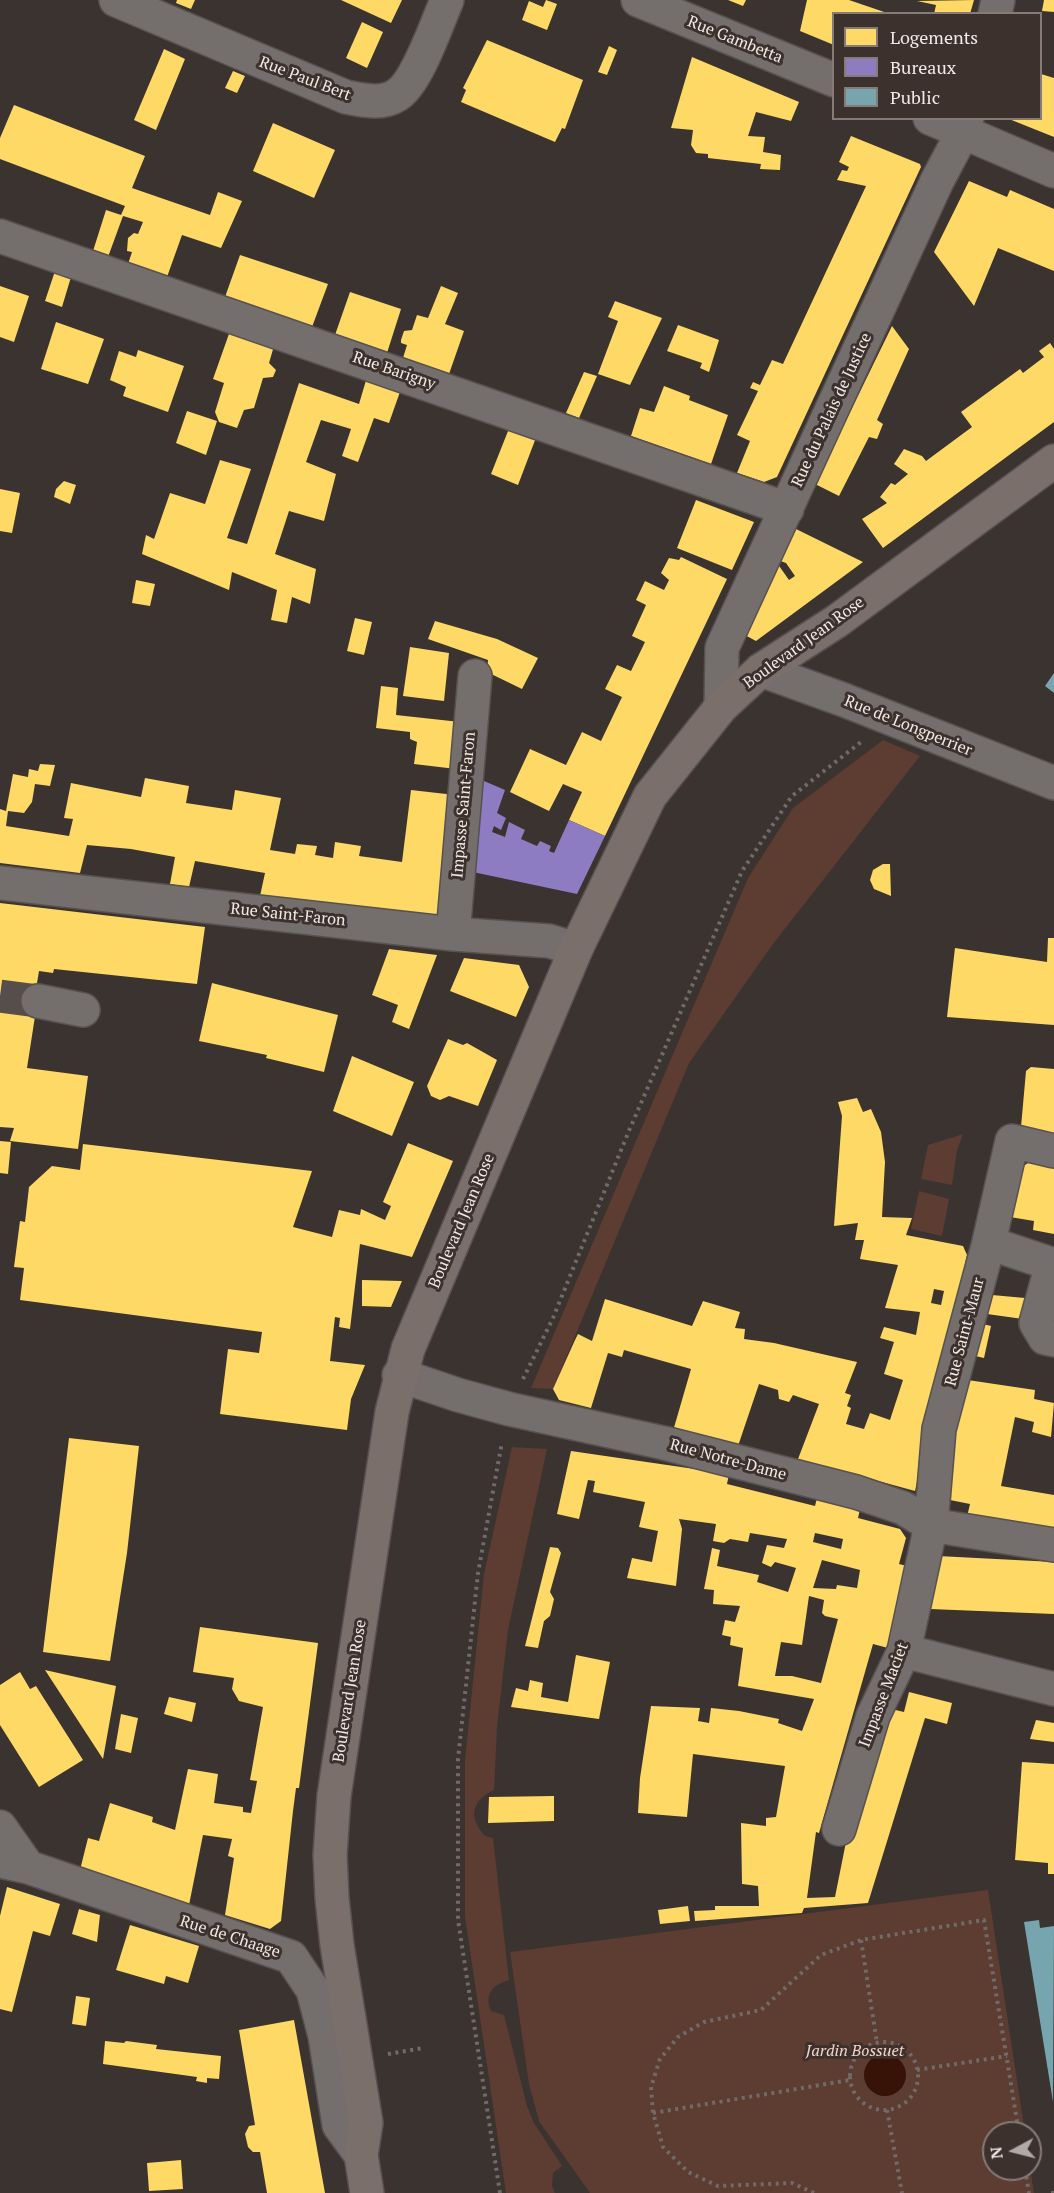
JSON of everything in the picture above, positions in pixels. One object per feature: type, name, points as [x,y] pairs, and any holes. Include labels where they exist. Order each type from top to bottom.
[{"type":"main road","name":"Boulevard Jean Rose","points":[[367,2193],[362,2155],[366,2123],[337,1945],[330,1855],[334,1796],[399,1375],[454,1236],[576,949],[650,796],[721,707],[761,670],[837,621],[1054,461]]},
{"type":"street","name":"Rue Paul Bert","points":[[116,0],[346,97],[375,102],[397,95],[418,68],[447,0]]},
{"type":"street","name":"Rue Gambetta","points":[[638,0],[832,79]]},
{"type":"street","points":[[940,120],[965,125],[1054,171]]},
{"type":"street","name":"Rue du Palais de Justice","points":[[721,707],[722,648],[965,125]]},
{"type":"street","name":"Rue Barigny","points":[[0,236],[787,508]]},
{"type":"street","name":"Rue de Longperrier","points":[[761,670],[844,700],[1054,783]]},
{"type":"street","name":"Impasse Saint-Faron","points":[[453,934],[475,676]]},
{"type":"street","name":"Rue Saint-Faron","points":[[0,883],[453,934],[549,940],[576,949]]},
{"type":"street","points":[[38,1001],[83,1010]]},
{"type":"street","name":"Rue Saint-Maur","points":[[931,1525],[939,1429],[988,1246],[1012,1141],[1054,1151]]},
{"type":"street","points":[[988,1246],[1004,1248],[1053,1264],[1036,1323],[1045,1338],[1054,1340]]},
{"type":"street","name":"Rue Notre-Dame","points":[[399,1375],[508,1409],[664,1443],[856,1492],[903,1508],[931,1525],[1054,1545]]},
{"type":"street","name":"Impasse Maciet","points":[[838,1828],[873,1716],[904,1651],[931,1525]]},
{"type":"street","points":[[904,1651],[1054,1689]]},
{"type":"street","points":[[0,1827],[14,1864]]},
{"type":"street","name":"Rue de Chaage","points":[[14,1864],[291,1957],[313,1990],[325,2036],[339,2125],[362,2155]]},
{"type":"path","points":[[500,2193],[458,1920],[458,1760],[478,1573],[508,1409],[553,1318],[633,1122],[742,871],[792,796],[890,720]]},
{"type":"path","points":[[814,2193],[792,2183],[718,2186],[688,2172],[663,2147],[653,2113],[651,2087],[660,2059],[678,2037],[704,2022],[760,2010],[821,1955],[861,1940],[984,1920],[1017,2121]]},
{"type":"path","points":[[861,1940],[877,2043]]},
{"type":"path","points":[[877,2043],[898,2045],[914,2060],[917,2070],[914,2091],[898,2107],[887,2110],[877,2109],[859,2099],[850,2080],[854,2061],[868,2046],[877,2043]]},
{"type":"path","points":[[385,2054],[423,2048]]},
{"type":"path","points":[[917,2070],[1006,2056]]},
{"type":"path","points":[[653,2113],[850,2080]]},
{"type":"path","points":[[887,2110],[902,2193]]},
{"type":"green space","points":[[883,740],[920,756],[773,944],[689,1063],[553,1389],[531,1388],[748,878],[793,808]]},
{"type":"green space","points":[[963,1134],[957,1151],[952,1185],[921,1179],[928,1145]]},
{"type":"green space","points":[[919,1191],[949,1199],[942,1236],[911,1229]]},
{"type":"green space","points":[[512,1447],[547,1449],[508,1630],[497,1727],[494,1790],[480,1799],[474,1810],[474,1816],[485,1836],[493,1838],[509,1980],[494,1987],[489,1995],[489,2005],[491,2011],[504,2015],[527,2106],[534,2123],[562,2166],[553,2173],[552,2186],[555,2193],[506,2193],[465,1917],[465,1760],[484,1574]]},
{"type":"green space","name":"Jardin Bossuet","points":[[988,1890],[1023,2121],[982,2121],[982,2181],[1032,2181],[1034,2193],[590,2193],[539,2121],[529,2084],[510,1952]]},
{"type":"shaded area","points":[[885,2054],[893,2055],[900,2060],[905,2067],[905,2083],[900,2090],[893,2095],[885,2096],[877,2095],[870,2090],[865,2083],[864,2075],[865,2067],[870,2060],[877,2055]]},
{"type":"building: Logements","points":[[177,0],[195,0],[191,9],[176,3]]},
{"type":"building: Logements","points":[[341,0],[402,0],[391,23]]},
{"type":"building: Logements","points":[[546,0],[557,4],[547,30],[522,20],[529,1],[543,7]]},
{"type":"building: Logements","points":[[728,0],[746,0],[743,6]]},
{"type":"building: Logements","points":[[807,0],[849,0],[884,12],[832,12],[832,44],[800,31]]},
{"type":"building: Logements","points":[[974,0],[971,12],[934,12],[936,5],[917,1]]},
{"type":"building: Logements","points":[[1044,0],[1054,0],[1054,12],[1042,11]]},
{"type":"building: Logements","points":[[362,22],[383,32],[367,68],[346,58]]},
{"type":"building: Logements","points":[[487,40],[583,80],[565,129],[562,128],[555,142],[461,102],[466,90],[463,88]]},
{"type":"building: Logements","points":[[609,46],[617,50],[607,75],[598,72]]},
{"type":"building: Logements","points":[[164,49],[185,59],[156,130],[134,120]]},
{"type":"building: Logements","points":[[692,57],[799,102],[791,121],[756,112],[748,136],[765,137],[763,152],[781,155],[780,170],[760,169],[761,164],[708,158],[708,154],[696,153],[691,145],[693,130],[671,128]]},
{"type":"building: Logements","points":[[233,71],[245,76],[237,93],[225,88]]},
{"type":"building: Logements","points":[[1042,74],[1054,78],[1054,137],[1012,120],[1042,120]]},
{"type":"building: Logements","points":[[14,105],[145,156],[132,188],[210,215],[218,192],[242,201],[221,248],[182,235],[167,277],[128,264],[132,252],[127,251],[128,238],[134,233],[138,234],[143,222],[123,216],[108,257],[93,251],[106,210],[121,215],[125,206],[0,159],[0,138]]},
{"type":"building: Logements","points":[[273,123],[335,150],[314,198],[253,171]]},
{"type":"building: Logements","points":[[851,136],[920,164],[921,167],[777,477],[764,482],[737,473],[750,441],[737,435],[758,391],[750,388],[753,382],[760,385],[772,360],[783,364],[866,186],[837,180],[842,170],[847,171],[849,167],[839,162]]},
{"type":"building: Logements","points":[[969,181],[1007,197],[1010,190],[1054,209],[1054,271],[998,248],[974,306],[934,252]]},
{"type":"building: Logements","points":[[240,255],[328,284],[312,327],[225,297]]},
{"type":"building: Logements","points":[[55,271],[71,277],[62,307],[45,301]]},
{"type":"building: Logements","points":[[0,286],[29,296],[14,342],[0,337]]},
{"type":"building: Logements","points":[[441,286],[458,293],[445,324],[464,331],[449,374],[403,358],[407,345],[401,343],[404,331],[412,330],[417,315],[428,318]]},
{"type":"building: Logements","points":[[350,292],[401,309],[387,353],[335,335]]},
{"type":"building: Logements","points":[[615,301],[662,318],[630,385],[598,374],[618,321],[608,317]]},
{"type":"building: Logements","points":[[56,322],[104,339],[88,384],[41,369]]},
{"type":"building: Logements","points":[[678,325],[719,340],[709,372],[700,368],[702,363],[667,351]]},
{"type":"building: Logements","points":[[892,326],[909,349],[877,420],[883,424],[877,439],[869,437],[839,496],[815,484]]},
{"type":"building: Logements","points":[[230,331],[274,346],[269,363],[276,370],[273,377],[263,378],[254,408],[244,410],[237,428],[219,422],[215,412],[224,383],[213,379]]},
{"type":"building: Logements","points":[[1050,343],[1054,349],[1054,422],[883,548],[862,519],[887,503],[880,497],[891,483],[895,485],[908,474],[894,464],[904,449],[922,456],[926,461],[972,427],[961,412],[1020,369],[1023,373],[1044,357],[1039,351]]},
{"type":"building: Logements","points":[[138,350],[184,366],[168,412],[123,396],[126,387],[110,380],[119,351],[136,357]]},
{"type":"building: Logements","points":[[584,372],[597,376],[579,418],[566,413]]},
{"type":"building: Logements","points":[[367,377],[401,389],[389,423],[374,418],[358,462],[342,456],[351,429],[321,420],[306,462],[336,474],[324,521],[289,511],[275,554],[316,569],[310,604],[292,597],[287,623],[271,620],[277,590],[232,572],[229,590],[142,554],[146,535],[154,539],[170,493],[205,504],[220,460],[251,469],[227,538],[247,544],[299,383],[359,404]]},
{"type":"building: Logements","points":[[664,386],[690,396],[689,400],[728,415],[711,464],[631,436],[640,408],[654,412]]},
{"type":"building: Logements","points":[[187,411],[217,421],[206,455],[176,443]]},
{"type":"building: Logements","points":[[510,426],[537,435],[518,485],[491,474]]},
{"type":"building: Logements","points":[[64,481],[76,485],[70,504],[54,497],[56,489]]},
{"type":"building: Logements","points":[[0,489],[20,493],[12,533],[0,531]]},
{"type":"building: Logements","points":[[696,500],[754,522],[732,570],[677,548]]},
{"type":"building: Logements","points":[[794,528],[863,562],[756,641],[743,634],[777,563],[789,580],[795,576],[786,563],[778,560]]},
{"type":"building: Logements","points":[[681,557],[727,579],[605,836],[569,820],[582,792],[563,784],[549,811],[510,792],[530,749],[566,765],[582,732],[601,741],[622,697],[605,689],[617,665],[631,671],[645,642],[632,636],[646,605],[636,600],[645,581],[664,590],[669,580],[661,573],[669,558],[679,560]]},
{"type":"building: Logements","points":[[136,580],[155,584],[150,606],[132,603]]},
{"type":"building: Logements","points":[[355,618],[372,622],[364,655],[347,651]]},
{"type":"building: Logements","points":[[435,621],[497,639],[538,658],[522,689],[487,672],[488,660],[428,639]]},
{"type":"building: Logements","points":[[410,647],[449,653],[444,701],[403,696]]},
{"type":"building: Logements","points":[[381,686],[398,688],[396,715],[460,722],[456,769],[414,764],[417,742],[410,739],[410,732],[376,728]]},
{"type":"building: Logements","points":[[40,764],[55,765],[50,786],[35,784],[32,802],[24,813],[8,811],[6,826],[69,836],[73,819],[64,818],[71,783],[141,797],[145,778],[189,786],[186,803],[232,810],[235,790],[281,798],[270,850],[295,854],[297,844],[317,846],[315,855],[333,858],[335,842],[361,846],[359,856],[402,862],[411,790],[455,795],[440,912],[432,918],[260,896],[265,873],[195,861],[189,887],[170,884],[175,857],[131,849],[87,845],[80,873],[0,863],[0,809],[6,811],[13,774],[28,777],[29,769],[38,771]]},
{"type":"building: Logements","points":[[883,864],[890,864],[891,896],[874,889],[870,880],[873,870]]},
{"type":"building: Logements","points":[[0,903],[205,927],[197,984],[54,969],[53,973],[39,971],[37,983],[40,984],[27,1068],[88,1076],[78,1149],[10,1141],[14,1128],[0,1127]]},
{"type":"building: Logements","points":[[1048,938],[1054,938],[1054,1025],[947,1017],[955,948],[1047,962]]},
{"type":"building: Logements","points":[[389,949],[437,955],[409,1029],[392,1022],[398,1005],[372,995]]},
{"type":"building: Logements","points":[[464,958],[519,965],[529,987],[516,1017],[450,991]]},
{"type":"building: Logements","points":[[212,983],[338,1015],[324,1072],[266,1058],[267,1055],[199,1041]]},
{"type":"building: Logements","points":[[448,1039],[463,1045],[467,1043],[497,1060],[478,1106],[449,1096],[440,1100],[431,1096],[427,1086]]},
{"type":"building: Logements","points":[[352,1056],[414,1082],[392,1136],[333,1111]]},
{"type":"building: Logements","points":[[1031,1067],[1054,1069],[1054,1134],[1021,1127],[1026,1071]]},
{"type":"building: Logements","points":[[857,1098],[863,1112],[871,1109],[881,1132],[885,1162],[882,1217],[912,1218],[906,1235],[963,1246],[967,1255],[915,1491],[798,1459],[819,1404],[793,1395],[789,1402],[779,1399],[778,1390],[759,1384],[738,1446],[673,1431],[691,1369],[624,1350],[622,1357],[608,1353],[591,1408],[559,1400],[553,1389],[575,1340],[578,1334],[592,1341],[605,1299],[692,1326],[703,1301],[740,1312],[735,1328],[745,1329],[744,1339],[774,1343],[857,1362],[845,1393],[851,1395],[847,1406],[851,1408],[846,1424],[864,1429],[870,1413],[890,1420],[903,1380],[884,1374],[894,1342],[880,1338],[884,1327],[916,1335],[920,1312],[885,1308],[898,1265],[860,1259],[864,1240],[855,1240],[858,1223],[834,1226],[842,1116],[838,1102]],"holes":[[[934,1289],[944,1291],[941,1305],[931,1303]]]},
{"type":"building: Logements","points":[[0,1141],[11,1142],[8,1174],[0,1173]]},
{"type":"building: Logements","points":[[408,1143],[453,1161],[412,1257],[360,1244],[350,1329],[339,1327],[340,1318],[335,1317],[330,1361],[365,1365],[351,1399],[347,1430],[220,1414],[228,1349],[259,1353],[262,1332],[20,1300],[24,1268],[14,1267],[20,1221],[25,1222],[29,1187],[52,1166],[80,1170],[83,1144],[312,1171],[293,1227],[332,1237],[339,1210],[360,1215],[361,1209],[385,1220],[391,1206],[383,1202]]},
{"type":"building: Logements","points":[[1031,1161],[1054,1167],[1054,1234],[1033,1230],[1034,1221],[1010,1217],[1022,1167]]},
{"type":"building: Logements","points":[[362,1280],[402,1281],[391,1307],[362,1306]]},
{"type":"building: Logements","points":[[992,1295],[1025,1298],[1023,1319],[987,1314]]},
{"type":"building: Logements","points":[[979,1323],[991,1326],[984,1358],[971,1355]]},
{"type":"building: Logements","points":[[961,1379],[1035,1390],[1034,1399],[1054,1403],[1051,1437],[1032,1432],[1034,1422],[1015,1417],[1001,1486],[1054,1495],[1054,1535],[966,1521],[970,1504],[950,1500],[943,1492],[956,1433],[948,1426]]},
{"type":"building: Logements","points":[[69,1438],[139,1446],[127,1553],[110,1661],[43,1652]]},
{"type":"building: Logements","points":[[571,1451],[729,1474],[727,1484],[815,1506],[817,1498],[860,1509],[858,1518],[900,1529],[906,1538],[899,1564],[907,1566],[900,1611],[888,1648],[873,1644],[819,1833],[816,1832],[807,1898],[835,1897],[847,1837],[887,1708],[904,1712],[909,1692],[952,1703],[947,1724],[925,1718],[868,1903],[804,1908],[802,1913],[695,1921],[694,1911],[715,1910],[715,1906],[759,1906],[758,1886],[742,1884],[741,1823],[766,1826],[766,1818],[776,1817],[785,1766],[693,1754],[687,1817],[638,1813],[640,1778],[651,1706],[700,1708],[698,1721],[709,1723],[711,1708],[739,1711],[779,1719],[778,1723],[802,1731],[814,1699],[738,1686],[743,1648],[730,1645],[731,1637],[722,1635],[725,1620],[735,1622],[740,1606],[713,1604],[714,1590],[704,1589],[712,1548],[720,1550],[717,1566],[759,1575],[757,1582],[788,1592],[796,1568],[775,1562],[771,1567],[762,1563],[767,1545],[784,1548],[787,1539],[750,1533],[748,1542],[730,1539],[724,1543],[713,1541],[716,1524],[679,1519],[682,1529],[676,1586],[627,1578],[632,1558],[652,1562],[658,1531],[639,1527],[645,1502],[593,1492],[595,1481],[588,1480],[579,1519],[557,1514]],"holes":[[[815,1533],[843,1539],[841,1549],[813,1542]],[[822,1560],[860,1570],[857,1588],[837,1585],[836,1589],[813,1588]],[[809,1596],[824,1600],[822,1613],[838,1619],[821,1683],[792,1676],[775,1676],[781,1642],[802,1645]]]},
{"type":"building: Logements","points":[[550,1547],[558,1548],[561,1553],[550,1592],[554,1599],[550,1616],[544,1621],[538,1648],[525,1646]]},
{"type":"building: Logements","points":[[938,1556],[1054,1562],[1054,1614],[930,1609]]},
{"type":"building: Logements","points":[[200,1627],[318,1643],[299,1788],[296,1788],[281,1921],[270,1929],[225,1915],[234,1858],[228,1856],[232,1839],[203,1835],[189,1905],[80,1870],[88,1838],[99,1841],[110,1803],[153,1817],[152,1822],[175,1830],[188,1769],[218,1774],[214,1803],[243,1807],[243,1812],[251,1813],[257,1781],[250,1780],[263,1707],[239,1701],[232,1689],[234,1678],[193,1672]]},
{"type":"building: Logements","points":[[576,1655],[610,1662],[599,1719],[511,1707],[516,1688],[528,1691],[530,1680],[543,1683],[541,1697],[568,1702]]},
{"type":"building: Logements","points":[[45,1670],[116,1686],[103,1759]]},
{"type":"building: Logements","points":[[20,1672],[30,1689],[36,1686],[83,1760],[39,1787],[0,1725],[0,1685]]},
{"type":"building: Logements","points":[[169,1697],[196,1703],[192,1722],[164,1714]]},
{"type":"building: Logements","points":[[121,1714],[138,1718],[131,1753],[115,1749]]},
{"type":"building: Logements","points":[[1036,1720],[1054,1723],[1054,1742],[1030,1739]]},
{"type":"building: Logements","points":[[1022,1762],[1054,1764],[1054,1874],[1048,1874],[1048,1863],[1015,1860]]},
{"type":"building: Logements","points":[[554,1796],[554,1821],[488,1823],[489,1797]]},
{"type":"building: Logements","points":[[7,1887],[60,1904],[50,1936],[33,1931],[12,2012],[0,2009],[0,1916]]},
{"type":"building: Logements","points":[[688,1906],[690,1921],[660,1924],[658,1910]]},
{"type":"building: Logements","points":[[79,1909],[100,1915],[97,1942],[72,1934]]},
{"type":"building: Logements","points":[[130,1925],[199,1946],[188,1983],[166,1976],[164,1984],[116,1970]]},
{"type":"building: Logements","points":[[76,1996],[90,1998],[86,2026],[72,2024]]},
{"type":"building: Logements","points":[[294,2020],[325,2193],[267,2193],[260,2152],[253,2152],[248,2147],[245,2134],[249,2126],[255,2125],[239,2030]]},
{"type":"building: Logements","points":[[105,2041],[157,2045],[156,2049],[221,2056],[219,2079],[207,2078],[207,2083],[196,2081],[197,2077],[103,2064]]},
{"type":"building: Logements","points":[[181,2160],[183,2189],[149,2191],[147,2163]]},
{"type":"building: Bureaux","points":[[477,778],[505,790],[497,813],[506,818],[501,830],[494,826],[492,832],[505,837],[509,822],[525,830],[521,839],[537,846],[540,841],[551,846],[549,851],[554,853],[569,820],[605,836],[577,894],[468,871]]},
{"type":"building: Public","points":[[1054,673],[1054,693],[1045,686]]},
{"type":"building: Public","points":[[1039,1920],[1040,1928],[1054,1926],[1053,2102],[1024,1922]]},
{"type":"tunnel","points":[[0,996],[38,1001]]}]
